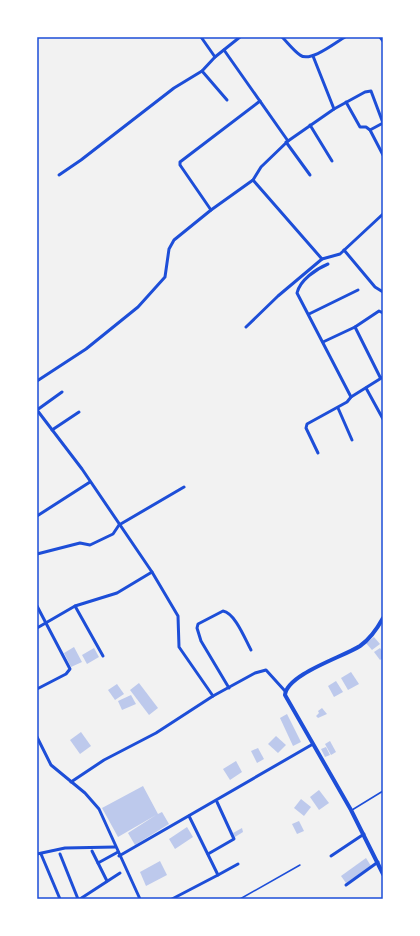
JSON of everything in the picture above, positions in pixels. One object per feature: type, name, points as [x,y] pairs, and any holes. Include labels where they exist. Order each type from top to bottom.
[{"type":"street","points":[[201,37],[215,57]]},
{"type":"street","points":[[58,175],[82,160],[174,88],[202,71],[215,57],[240,37]]},
{"type":"street","points":[[282,37],[301,56],[313,56],[345,37]]},
{"type":"street","points":[[380,37],[383,41]]},
{"type":"street","points":[[224,50],[310,175]]},
{"type":"street","points":[[313,56],[334,109]]},
{"type":"street","points":[[202,71],[227,100]]},
{"type":"street","points":[[37,381],[86,348],[125,318],[152,294],[165,277],[167,256],[172,243],[210,210],[253,180],[261,167],[287,141],[334,109],[365,92],[370,91],[383,121],[381,125],[370,130]]},
{"type":"street","points":[[210,210],[180,165],[180,162],[260,102]]},
{"type":"street","points":[[346,102],[360,127],[366,127],[370,130],[383,155]]},
{"type":"street","points":[[310,125],[332,161]]},
{"type":"street","points":[[253,180],[322,259]]},
{"type":"street","points":[[246,327],[278,296],[322,259],[334,256],[344,250],[383,214]]},
{"type":"street","points":[[344,250],[375,287],[383,292]]},
{"type":"street","points":[[328,264],[320,268],[299,285],[297,293],[352,397]]},
{"type":"street","points":[[309,314],[358,290]]},
{"type":"street","points":[[323,342],[355,327],[379,311],[383,313]]},
{"type":"street","points":[[318,453],[306,428],[307,424],[348,402],[352,397],[382,377],[355,327]]},
{"type":"street","points":[[366,388],[383,419]]},
{"type":"street","points":[[62,392],[37,410],[90,482],[152,572],[178,616],[179,647],[213,696]]},
{"type":"street","points":[[338,408],[352,440]]},
{"type":"street","points":[[52,430],[79,412]]},
{"type":"street","points":[[37,516],[90,482]]},
{"type":"street","points":[[37,554],[80,543],[90,545],[113,534],[119,525],[184,488]]},
{"type":"street","points":[[37,628],[75,606],[89,600],[118,593],[152,572]]},
{"type":"street","points":[[37,606],[70,669],[66,674],[37,689]]},
{"type":"street","points":[[75,606],[103,656]]},
{"type":"street","points":[[229,688],[201,641],[196,628],[198,624],[223,611],[226,611],[234,619],[251,650]]},
{"type":"street","points":[[383,618],[373,634],[359,646],[288,684],[285,691],[286,699],[351,810],[383,874]]},
{"type":"street","points":[[71,782],[104,760],[156,733],[213,696],[262,670],[269,673],[285,691]]},
{"type":"street","points":[[37,738],[51,766],[85,793],[99,809],[119,856],[140,899]]},
{"type":"street","points":[[119,856],[313,744]]},
{"type":"street","points":[[208,854],[234,839],[217,802]]},
{"type":"street","points":[[189,816],[218,875]]},
{"type":"street","points":[[331,856],[364,834]]},
{"type":"street","points":[[60,899],[39,854],[66,848],[115,847]]},
{"type":"street","points":[[92,851],[107,881]]},
{"type":"street","points":[[98,863],[118,852]]},
{"type":"street","points":[[60,854],[79,899],[120,873]]},
{"type":"street","points":[[346,886],[378,862]]},
{"type":"street","points":[[172,899],[238,864]]},
{"type":"lane","points":[[351,810],[383,791]]},
{"type":"path","points":[[240,899],[300,865]]},
{"type":"building","points":[[374,637],[380,644],[372,650],[366,643]]},
{"type":"building","points":[[74,647],[82,662],[71,667],[64,653]]},
{"type":"building","points":[[94,648],[99,657],[87,664],[82,655]]},
{"type":"building","points":[[380,648],[383,652],[383,658],[380,660],[374,652]]},
{"type":"building","points":[[351,672],[359,684],[348,690],[341,678]]},
{"type":"building","points":[[336,681],[343,692],[334,697],[328,686]]},
{"type":"building","points":[[139,683],[158,708],[149,715],[130,690]]},
{"type":"building","points":[[117,684],[124,694],[115,700],[108,690]]},
{"type":"building","points":[[131,695],[136,704],[122,710],[118,701]]},
{"type":"building","points":[[322,708],[327,714],[318,718],[316,716],[319,713],[318,711]]},
{"type":"building","points":[[287,714],[301,742],[293,746],[280,718]]},
{"type":"building","points":[[81,732],[91,746],[80,754],[70,740]]},
{"type":"building","points":[[276,736],[286,745],[278,753],[268,744]]},
{"type":"building","points":[[330,741],[336,752],[331,755],[325,744]]},
{"type":"building","points":[[326,747],[330,755],[325,757],[321,749]]},
{"type":"building","points":[[258,748],[264,759],[257,763],[251,751]]},
{"type":"building","points":[[236,761],[242,772],[230,780],[223,769]]},
{"type":"building","points":[[143,786],[158,814],[162,812],[169,824],[135,845],[128,833],[156,815],[118,837],[102,808]]},
{"type":"building","points":[[319,790],[329,803],[319,810],[310,797]]},
{"type":"building","points":[[301,799],[311,807],[304,816],[294,808]]},
{"type":"building","points":[[299,821],[304,831],[297,834],[292,824]]},
{"type":"building","points":[[187,827],[193,837],[175,849],[169,839]]},
{"type":"building","points":[[242,828],[243,832],[235,837],[233,833]]},
{"type":"building","points":[[366,858],[371,866],[346,883],[341,876]]},
{"type":"building","points":[[160,861],[167,875],[146,886],[140,872]]}]
